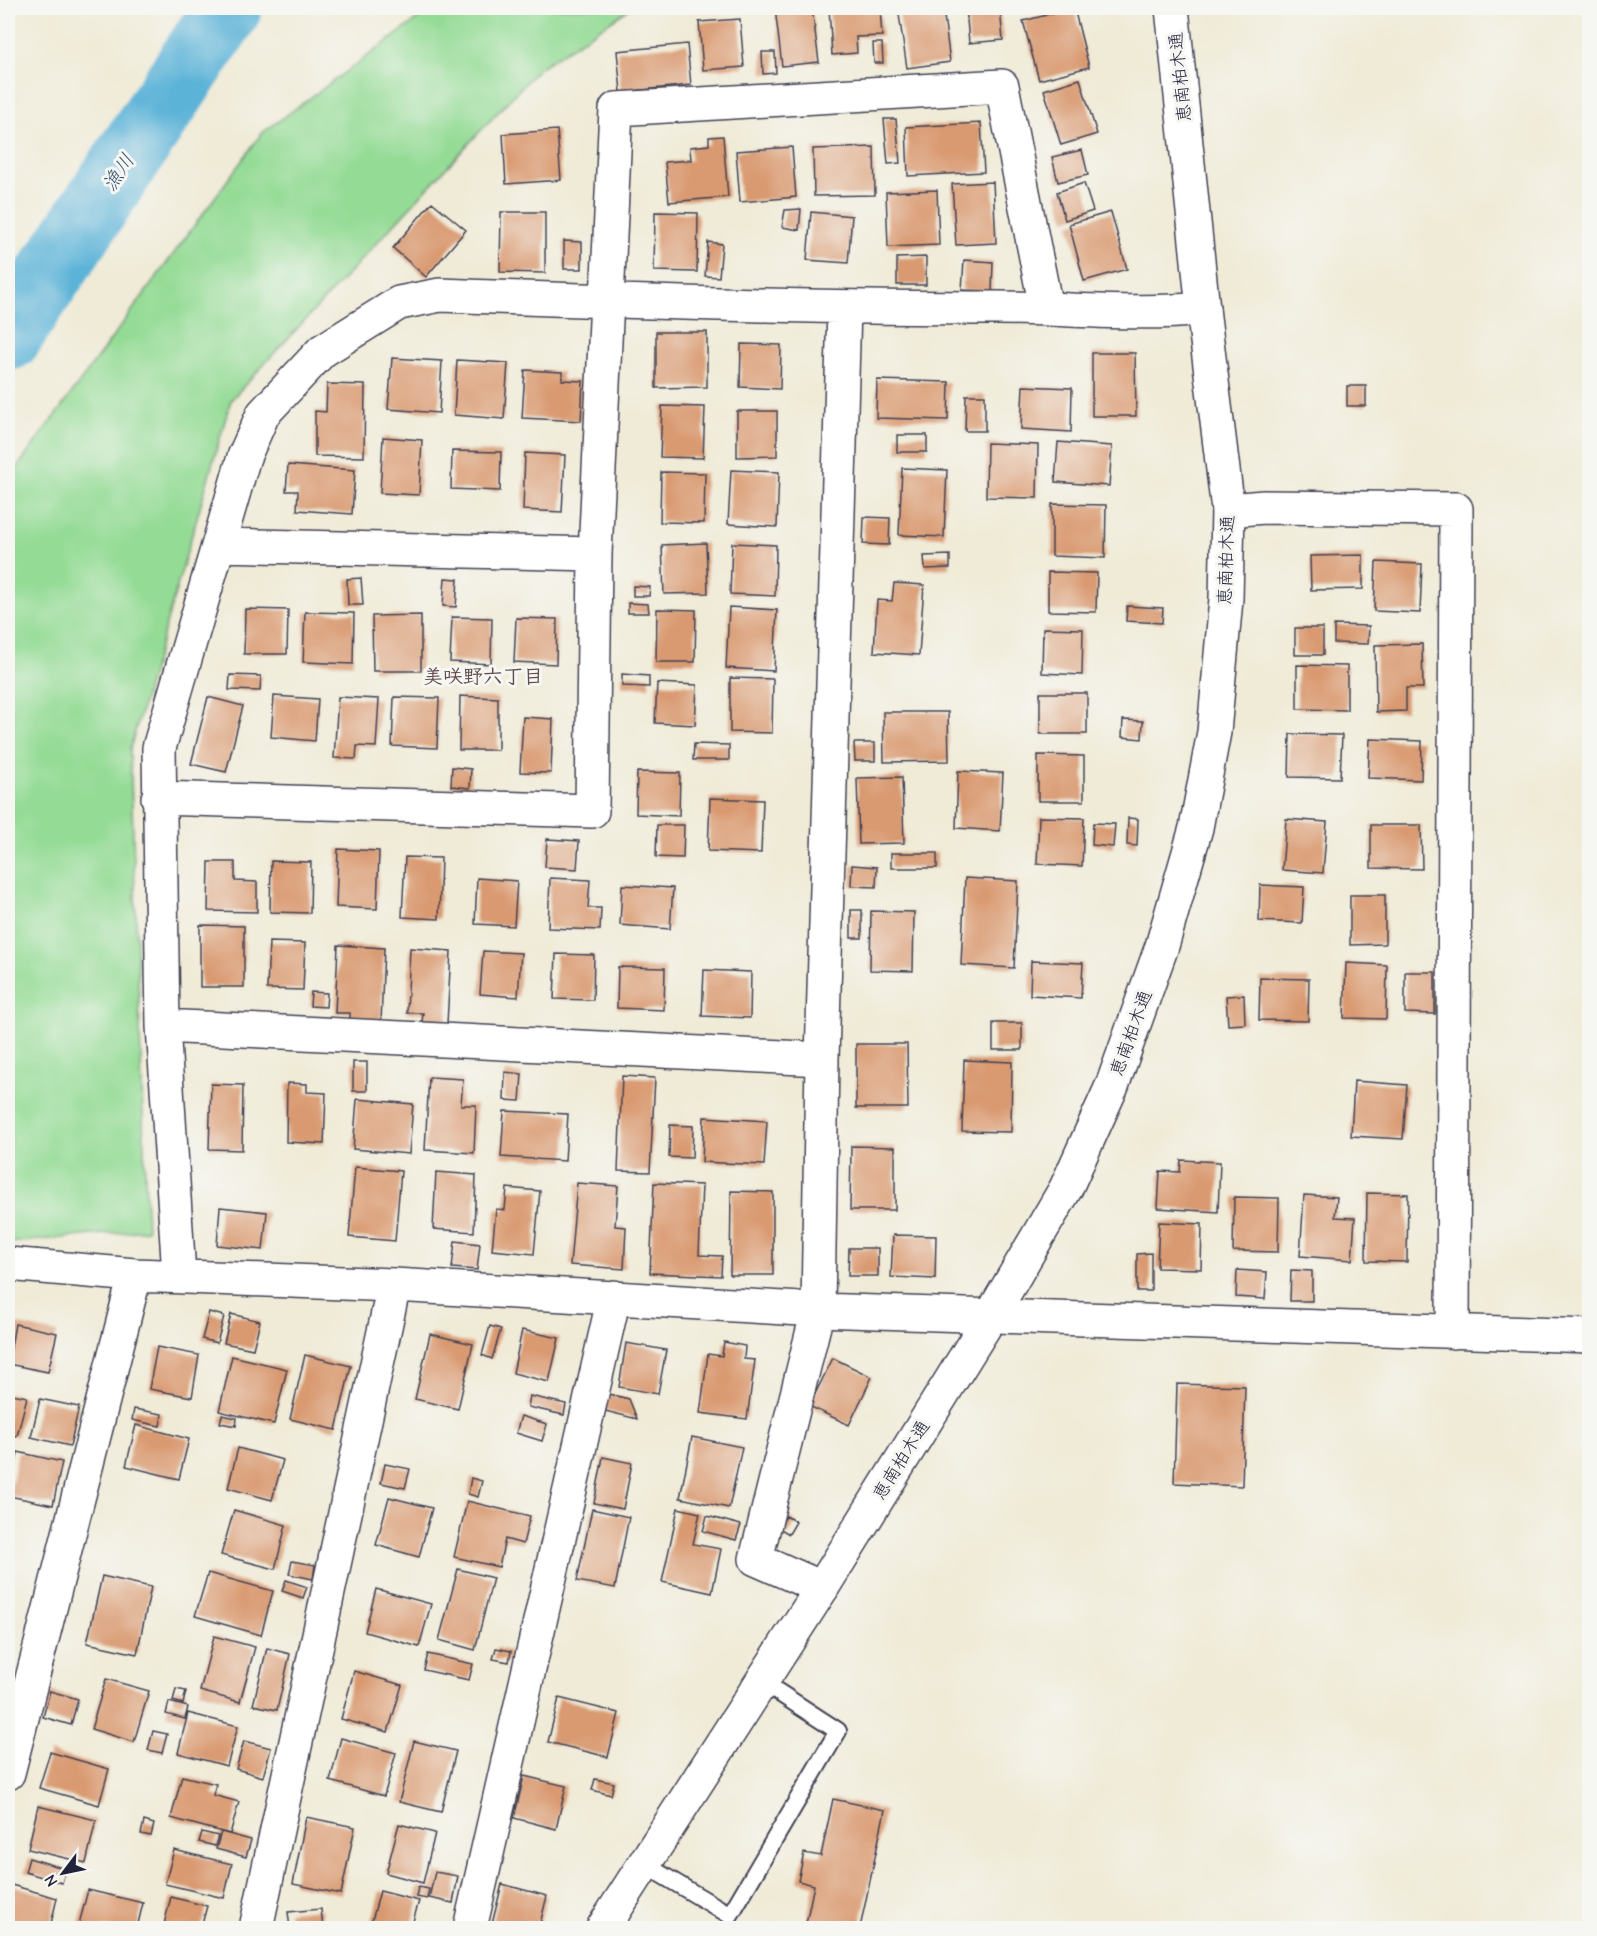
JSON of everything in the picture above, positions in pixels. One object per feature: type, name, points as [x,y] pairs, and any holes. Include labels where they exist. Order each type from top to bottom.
[{"type":"street","name":"恵南柏木通","points":[[603,1929],[642,1863],[822,1588],[991,1316],[1066,1188],[1112,1086],[1162,946],[1196,828],[1214,732],[1226,599],[1228,510],[1203,309],[1172,8]]},
{"type":"street","points":[[158,798],[592,811],[595,554],[605,302],[616,109],[1002,86],[1046,308]]},
{"type":"street","points":[[179,1275],[163,1026],[159,748],[244,457],[263,414],[322,351],[399,303],[440,295],[844,308],[1046,308],[1164,313],[1203,309]]},
{"type":"street","points":[[822,1588],[756,1559],[818,1310],[822,1059],[844,308]]},
{"type":"street","points":[[1228,510],[1264,507],[1456,508],[1453,1332]]},
{"type":"street","points":[[219,545],[595,554]]},
{"type":"street","points":[[163,1026],[822,1059]]},
{"type":"street","points":[[8,1264],[135,1275],[394,1285],[818,1310],[1590,1336]]},
{"type":"street","points":[[8,1773],[135,1275]]},
{"type":"street","points":[[256,1929],[394,1285]]},
{"type":"street","points":[[470,1929],[614,1297]]},
{"type":"lane","points":[[642,1863],[730,1915],[838,1731],[761,1681]]},
{"type":"green space","points":[[433,8],[631,8],[539,68],[231,400],[130,749],[147,1230],[8,1243],[8,480],[262,133]]},
{"type":"building","points":[[775,8],[812,8],[819,62],[782,66]]},
{"type":"building","points":[[829,8],[880,8],[882,36],[856,37],[857,53],[832,55]]},
{"type":"building","points":[[898,8],[943,8],[950,62],[907,68]]},
{"type":"building","points":[[966,8],[1000,8],[1003,40],[969,43]]},
{"type":"building","points":[[1074,8],[1089,67],[1039,80],[1023,21]]},
{"type":"building","points":[[740,19],[744,67],[703,70],[699,22]]},
{"type":"building","points":[[873,43],[882,43],[883,63],[874,63]]},
{"type":"building","points":[[687,44],[691,85],[621,92],[617,51]]},
{"type":"building","points":[[762,52],[775,52],[776,73],[763,74]]},
{"type":"building","points":[[1080,79],[1097,134],[1061,145],[1044,90]]},
{"type":"building","points":[[884,119],[896,119],[900,163],[888,164]]},
{"type":"building","points":[[981,123],[984,172],[908,176],[906,127]]},
{"type":"building","points":[[557,130],[561,180],[506,184],[503,134]]},
{"type":"building","points":[[723,136],[728,197],[669,202],[665,162],[691,160],[690,147],[709,145],[709,137]]},
{"type":"building","points":[[792,147],[796,197],[740,202],[736,151]]},
{"type":"building","points":[[874,147],[875,195],[814,196],[813,149]]},
{"type":"building","points":[[1082,150],[1088,175],[1058,182],[1052,157]]},
{"type":"building","points":[[993,182],[996,243],[956,245],[952,184]]},
{"type":"building","points":[[1084,183],[1093,211],[1065,220],[1057,192]]},
{"type":"building","points":[[937,190],[939,245],[888,247],[886,192]]},
{"type":"building","points":[[432,202],[466,230],[426,277],[393,248]]},
{"type":"building","points":[[801,209],[799,230],[782,227],[785,210]]},
{"type":"building","points":[[501,212],[545,212],[545,273],[500,272]]},
{"type":"building","points":[[655,212],[698,213],[697,272],[654,271]]},
{"type":"building","points":[[811,212],[852,216],[848,263],[807,260]]},
{"type":"building","points":[[1111,212],[1127,269],[1084,281],[1069,224]]},
{"type":"building","points":[[564,241],[582,242],[582,269],[564,269]]},
{"type":"building","points":[[708,242],[722,244],[719,277],[705,276]]},
{"type":"building","points":[[926,257],[926,285],[897,285],[897,258]]},
{"type":"building","points":[[964,260],[993,262],[992,291],[962,290]]},
{"type":"building","points":[[656,332],[707,332],[707,387],[656,388]]},
{"type":"building","points":[[741,344],[781,345],[780,389],[740,387]]},
{"type":"building","points":[[1092,353],[1135,353],[1136,416],[1092,416]]},
{"type":"building","points":[[392,358],[442,361],[439,413],[388,409]]},
{"type":"building","points":[[457,360],[508,363],[504,419],[454,415]]},
{"type":"building","points":[[525,370],[562,372],[562,380],[583,381],[581,421],[522,418]]},
{"type":"building","points":[[877,380],[949,382],[948,420],[876,418]]},
{"type":"building","points":[[327,384],[365,385],[364,457],[315,456],[315,411],[326,412]]},
{"type":"building","points":[[1023,386],[1072,388],[1071,432],[1021,429]]},
{"type":"building","points":[[1347,386],[1366,386],[1366,406],[1347,406]]},
{"type":"building","points":[[966,395],[985,395],[985,431],[965,431]]},
{"type":"building","points":[[662,406],[705,407],[703,458],[660,457]]},
{"type":"building","points":[[737,411],[777,411],[777,456],[737,457]]},
{"type":"building","points":[[897,435],[927,435],[927,452],[897,452]]},
{"type":"building","points":[[383,437],[422,440],[419,495],[380,493]]},
{"type":"building","points":[[1058,442],[1112,446],[1109,486],[1055,482]]},
{"type":"building","points":[[987,443],[1038,445],[1037,498],[986,497]]},
{"type":"building","points":[[452,451],[501,452],[500,491],[451,489]]},
{"type":"building","points":[[525,453],[565,455],[562,512],[523,510]]},
{"type":"building","points":[[288,465],[355,470],[352,514],[297,510],[298,491],[286,491]]},
{"type":"building","points":[[902,468],[947,470],[944,537],[899,535]]},
{"type":"building","points":[[731,470],[779,472],[777,527],[728,524]]},
{"type":"building","points":[[661,472],[705,473],[704,523],[660,522]]},
{"type":"building","points":[[1052,504],[1106,505],[1105,558],[1052,556]]},
{"type":"building","points":[[864,517],[890,518],[889,545],[863,544]]},
{"type":"building","points":[[706,543],[708,593],[664,594],[662,545]]},
{"type":"building","points":[[732,543],[776,545],[775,596],[730,594]]},
{"type":"building","points":[[950,555],[950,568],[925,569],[924,556]]},
{"type":"building","points":[[1363,555],[1363,589],[1311,590],[1310,556]]},
{"type":"building","points":[[1376,562],[1422,564],[1420,613],[1374,611]]},
{"type":"building","points":[[1048,572],[1097,573],[1096,612],[1048,611]]},
{"type":"building","points":[[361,578],[363,605],[348,605],[347,579]]},
{"type":"building","points":[[445,578],[458,579],[456,607],[443,606]]},
{"type":"building","points":[[894,583],[924,585],[919,655],[874,652],[877,600],[892,601]]},
{"type":"building","points":[[633,586],[650,587],[649,596],[633,596]]},
{"type":"building","points":[[628,603],[648,604],[649,613],[628,613]]},
{"type":"building","points":[[1127,606],[1163,608],[1162,623],[1126,621]]},
{"type":"building","points":[[729,607],[777,610],[774,671],[726,668]]},
{"type":"building","points":[[245,609],[288,610],[287,654],[244,654]]},
{"type":"building","points":[[657,609],[696,610],[695,662],[656,662]]},
{"type":"building","points":[[305,612],[354,613],[353,664],[303,662]]},
{"type":"building","points":[[421,615],[421,671],[373,671],[372,616]]},
{"type":"building","points":[[452,617],[492,618],[491,664],[450,662]]},
{"type":"building","points":[[516,618],[557,619],[556,664],[514,662]]},
{"type":"building","points":[[1334,625],[1369,626],[1368,644],[1334,643]]},
{"type":"building","points":[[1043,628],[1083,629],[1082,675],[1042,673]]},
{"type":"building","points":[[1295,628],[1323,628],[1323,655],[1295,655]]},
{"type":"building","points":[[1422,644],[1423,688],[1406,688],[1406,711],[1376,712],[1375,645]]},
{"type":"building","points":[[1297,665],[1347,666],[1347,710],[1297,709]]},
{"type":"building","points":[[622,674],[649,676],[649,687],[622,686]]},
{"type":"building","points":[[230,675],[261,676],[260,691],[229,690]]},
{"type":"building","points":[[730,678],[773,679],[772,733],[730,732]]},
{"type":"building","points":[[657,683],[697,685],[695,725],[655,723]]},
{"type":"building","points":[[1040,693],[1087,693],[1087,734],[1040,734]]},
{"type":"building","points":[[274,696],[318,699],[315,741],[271,737]]},
{"type":"building","points":[[460,696],[498,698],[498,750],[459,750]]},
{"type":"building","points":[[208,697],[243,706],[226,772],[191,764]]},
{"type":"building","points":[[338,697],[379,699],[376,747],[357,746],[356,759],[334,758]]},
{"type":"building","points":[[394,697],[439,698],[437,748],[392,746]]},
{"type":"building","points":[[883,712],[948,712],[949,761],[884,762]]},
{"type":"building","points":[[523,717],[553,719],[551,773],[520,772]]},
{"type":"building","points":[[1123,720],[1143,721],[1142,739],[1122,737]]},
{"type":"building","points":[[1290,734],[1342,735],[1340,778],[1289,777]]},
{"type":"building","points":[[1370,739],[1422,741],[1421,780],[1368,778]]},
{"type":"building","points":[[854,743],[875,743],[875,761],[855,761]]},
{"type":"building","points":[[694,744],[729,745],[729,760],[693,760]]},
{"type":"building","points":[[1038,755],[1084,756],[1084,801],[1038,801]]},
{"type":"building","points":[[452,767],[471,769],[470,788],[451,786]]},
{"type":"building","points":[[958,771],[1003,773],[1000,831],[956,828]]},
{"type":"building","points":[[637,772],[680,773],[679,816],[636,814]]},
{"type":"building","points":[[902,777],[904,843],[859,844],[857,778]]},
{"type":"building","points":[[710,798],[763,800],[761,853],[708,851]]},
{"type":"building","points":[[1039,817],[1084,818],[1082,866],[1037,864]]},
{"type":"building","points":[[1128,818],[1138,819],[1137,846],[1127,845]]},
{"type":"building","points":[[1286,819],[1327,822],[1323,873],[1282,870]]},
{"type":"building","points":[[1093,823],[1115,824],[1113,847],[1092,845]]},
{"type":"building","points":[[657,825],[684,825],[683,858],[656,857]]},
{"type":"building","points":[[1371,825],[1421,825],[1422,869],[1371,868]]},
{"type":"building","points":[[547,839],[579,841],[577,869],[545,867]]},
{"type":"building","points":[[338,849],[379,851],[377,909],[336,907]]},
{"type":"building","points":[[891,853],[937,853],[937,868],[891,868]]},
{"type":"building","points":[[405,857],[441,858],[439,919],[402,917]]},
{"type":"building","points":[[271,861],[311,862],[310,913],[270,912]]},
{"type":"building","points":[[209,862],[235,862],[235,881],[257,882],[257,912],[208,911]]},
{"type":"building","points":[[852,865],[877,867],[876,887],[851,886]]},
{"type":"building","points":[[477,878],[517,881],[514,926],[475,924]]},
{"type":"building","points":[[550,878],[590,880],[588,908],[601,908],[600,930],[548,928]]},
{"type":"building","points":[[965,878],[1018,881],[1014,968],[961,965]]},
{"type":"building","points":[[622,885],[673,888],[670,929],[620,925]]},
{"type":"building","points":[[1260,885],[1304,887],[1302,923],[1259,921]]},
{"type":"building","points":[[1350,895],[1385,895],[1385,944],[1350,945]]},
{"type":"building","points":[[851,910],[862,910],[862,938],[851,938]]},
{"type":"building","points":[[871,911],[914,912],[913,971],[870,970]]},
{"type":"building","points":[[200,925],[244,926],[244,987],[200,987]]},
{"type":"building","points":[[269,942],[305,943],[303,990],[267,989]]},
{"type":"building","points":[[338,945],[384,948],[381,1023],[350,1021],[350,1013],[335,1013]]},
{"type":"building","points":[[410,948],[451,951],[447,1024],[422,1023],[423,1013],[407,1013]]},
{"type":"building","points":[[483,951],[521,953],[518,997],[480,994]]},
{"type":"building","points":[[556,954],[594,955],[593,1000],[554,999]]},
{"type":"building","points":[[1031,961],[1083,963],[1081,998],[1030,995]]},
{"type":"building","points":[[1346,963],[1387,965],[1386,1019],[1344,1018]]},
{"type":"building","points":[[618,967],[665,968],[664,1010],[617,1008]]},
{"type":"building","points":[[704,970],[751,972],[750,1018],[702,1016]]},
{"type":"building","points":[[1405,972],[1435,972],[1435,1014],[1405,1013]]},
{"type":"building","points":[[1260,978],[1309,979],[1308,1021],[1259,1020]]},
{"type":"building","points":[[311,992],[327,993],[326,1007],[310,1006]]},
{"type":"building","points":[[1244,995],[1245,1024],[1228,1025],[1226,996]]},
{"type":"building","points":[[993,1023],[1022,1023],[1022,1050],[993,1050]]},
{"type":"building","points":[[856,1044],[907,1044],[908,1108],[856,1108]]},
{"type":"building","points":[[964,1060],[1012,1062],[1011,1132],[962,1131]]},
{"type":"building","points":[[353,1062],[367,1062],[367,1091],[353,1091]]},
{"type":"building","points":[[505,1072],[522,1074],[520,1101],[504,1100]]},
{"type":"building","points":[[622,1076],[655,1078],[650,1172],[618,1171]]},
{"type":"building","points":[[429,1077],[463,1079],[461,1105],[476,1105],[474,1153],[425,1150]]},
{"type":"building","points":[[1354,1081],[1407,1085],[1403,1139],[1351,1136]]},
{"type":"building","points":[[287,1083],[307,1084],[307,1092],[326,1093],[324,1144],[286,1142]]},
{"type":"building","points":[[211,1084],[243,1085],[242,1150],[209,1149]]},
{"type":"building","points":[[357,1099],[413,1104],[409,1154],[353,1149]]},
{"type":"building","points":[[504,1111],[568,1114],[565,1161],[501,1157]]},
{"type":"building","points":[[704,1117],[767,1121],[764,1165],[702,1162]]},
{"type":"building","points":[[670,1125],[693,1126],[692,1158],[669,1157]]},
{"type":"building","points":[[851,1146],[895,1147],[895,1210],[850,1210]]},
{"type":"building","points":[[1181,1160],[1220,1162],[1218,1212],[1158,1208],[1160,1171],[1180,1172]]},
{"type":"building","points":[[355,1167],[401,1171],[395,1241],[349,1237]]},
{"type":"building","points":[[436,1172],[476,1175],[474,1232],[433,1229]]},
{"type":"building","points":[[577,1183],[618,1186],[615,1226],[626,1227],[624,1269],[570,1265]]},
{"type":"building","points":[[654,1183],[702,1185],[699,1255],[722,1256],[721,1276],[650,1273]]},
{"type":"building","points":[[507,1188],[540,1191],[534,1254],[492,1250],[496,1209],[505,1210]]},
{"type":"building","points":[[731,1191],[773,1192],[773,1275],[730,1275]]},
{"type":"building","points":[[1367,1193],[1408,1194],[1407,1262],[1366,1261]]},
{"type":"building","points":[[1304,1195],[1337,1197],[1335,1217],[1355,1218],[1352,1260],[1300,1256]]},
{"type":"building","points":[[1234,1197],[1279,1198],[1278,1252],[1233,1251]]},
{"type":"building","points":[[220,1207],[267,1212],[263,1250],[217,1245]]},
{"type":"building","points":[[1159,1222],[1202,1224],[1201,1269],[1157,1268]]},
{"type":"building","points":[[893,1235],[936,1236],[935,1279],[891,1277]]},
{"type":"building","points":[[455,1241],[480,1244],[477,1270],[452,1268]]},
{"type":"building","points":[[849,1248],[878,1248],[878,1276],[848,1276]]},
{"type":"building","points":[[1151,1253],[1151,1291],[1137,1291],[1137,1254]]},
{"type":"building","points":[[1237,1270],[1267,1272],[1265,1299],[1236,1297]]},
{"type":"building","points":[[1291,1270],[1312,1271],[1312,1301],[1290,1301]]},
{"type":"building","points":[[209,1312],[224,1316],[217,1343],[202,1339]]},
{"type":"building","points":[[231,1314],[260,1321],[253,1349],[224,1343]]},
{"type":"building","points":[[15,1324],[57,1333],[48,1372],[8,1364]]},
{"type":"building","points":[[490,1326],[501,1329],[492,1359],[482,1355]]},
{"type":"building","points":[[522,1330],[559,1338],[549,1382],[513,1373]]},
{"type":"building","points":[[430,1334],[473,1344],[458,1409],[415,1399]]},
{"type":"building","points":[[724,1342],[745,1346],[744,1359],[755,1360],[747,1419],[700,1413],[708,1354],[722,1356]]},
{"type":"building","points":[[626,1343],[666,1350],[658,1394],[619,1387]]},
{"type":"building","points":[[157,1347],[199,1355],[192,1397],[149,1389]]},
{"type":"building","points":[[305,1355],[351,1366],[336,1430],[290,1419]]},
{"type":"building","points":[[232,1356],[287,1369],[274,1424],[219,1411]]},
{"type":"building","points":[[833,1358],[872,1377],[849,1425],[809,1406]]},
{"type":"building","points":[[1177,1384],[1245,1386],[1242,1486],[1174,1483]]},
{"type":"building","points":[[8,1393],[27,1397],[17,1436],[8,1434]]},
{"type":"building","points":[[604,1393],[629,1399],[637,1419],[601,1410]]},
{"type":"building","points":[[530,1396],[566,1404],[564,1415],[528,1407]]},
{"type":"building","points":[[40,1399],[79,1407],[70,1446],[31,1437]]},
{"type":"building","points":[[134,1409],[162,1414],[160,1426],[132,1420]]},
{"type":"building","points":[[222,1415],[237,1418],[236,1426],[220,1423]]},
{"type":"building","points":[[521,1416],[547,1424],[542,1441],[516,1433]]},
{"type":"building","points":[[136,1425],[189,1439],[179,1479],[126,1466]]},
{"type":"building","points":[[692,1437],[742,1447],[729,1508],[680,1498]]},
{"type":"building","points":[[238,1448],[283,1460],[272,1500],[228,1488]]},
{"type":"building","points":[[18,1452],[62,1462],[53,1505],[9,1496]]},
{"type":"building","points":[[603,1457],[632,1463],[623,1509],[594,1503]]},
{"type":"building","points":[[385,1464],[410,1469],[405,1488],[381,1483]]},
{"type":"building","points":[[471,1478],[482,1481],[478,1497],[468,1494]]},
{"type":"building","points":[[389,1497],[432,1508],[419,1557],[376,1545]]},
{"type":"building","points":[[467,1501],[530,1516],[523,1544],[505,1539],[499,1567],[454,1557]]},
{"type":"building","points":[[678,1508],[700,1513],[693,1544],[721,1549],[712,1593],[662,1582]]},
{"type":"building","points":[[592,1509],[629,1517],[615,1588],[577,1581]]},
{"type":"building","points":[[234,1510],[286,1525],[275,1569],[221,1555]]},
{"type":"building","points":[[707,1516],[741,1525],[736,1540],[703,1531]]},
{"type":"building","points":[[786,1516],[796,1522],[789,1534],[779,1528]]},
{"type":"building","points":[[292,1561],[315,1565],[313,1579],[289,1574]]},
{"type":"building","points":[[458,1569],[493,1578],[475,1650],[439,1640]]},
{"type":"building","points":[[208,1573],[273,1591],[261,1635],[195,1616]]},
{"type":"building","points":[[102,1576],[151,1587],[137,1654],[87,1643]]},
{"type":"building","points":[[286,1580],[307,1587],[303,1598],[282,1591]]},
{"type":"building","points":[[376,1589],[431,1604],[419,1647],[365,1632]]},
{"type":"building","points":[[214,1636],[255,1647],[240,1702],[200,1691]]},
{"type":"building","points":[[267,1648],[290,1654],[277,1710],[253,1705]]},
{"type":"building","points":[[496,1648],[511,1651],[509,1662],[493,1659]]},
{"type":"building","points":[[428,1654],[473,1664],[469,1680],[424,1670]]},
{"type":"building","points":[[354,1671],[402,1685],[388,1732],[341,1719]]},
{"type":"building","points":[[106,1679],[149,1691],[134,1742],[91,1729]]},
{"type":"building","points":[[176,1689],[186,1691],[183,1704],[173,1701]]},
{"type":"building","points":[[50,1691],[78,1699],[71,1725],[43,1717]]},
{"type":"building","points":[[559,1698],[619,1713],[608,1757],[548,1742]]},
{"type":"building","points":[[169,1702],[188,1707],[185,1719],[166,1714]]},
{"type":"building","points":[[188,1713],[238,1726],[227,1766],[178,1753]]},
{"type":"building","points":[[153,1731],[167,1734],[162,1753],[148,1750]]},
{"type":"building","points":[[341,1738],[396,1753],[384,1796],[330,1781]]},
{"type":"building","points":[[244,1741],[271,1748],[263,1777],[236,1769]]},
{"type":"building","points":[[414,1741],[456,1751],[441,1812],[399,1802]]},
{"type":"building","points":[[50,1752],[109,1769],[99,1805],[39,1788]]},
{"type":"building","points":[[182,1776],[216,1784],[213,1795],[239,1802],[230,1834],[171,1818]]},
{"type":"building","points":[[524,1776],[566,1786],[556,1829],[514,1818]]},
{"type":"building","points":[[595,1779],[614,1783],[611,1795],[592,1790]]},
{"type":"building","points":[[833,1799],[885,1810],[860,1928],[805,1928],[814,1885],[798,1881],[804,1853],[821,1856]]},
{"type":"building","points":[[38,1806],[96,1820],[86,1863],[28,1849]]},
{"type":"building","points":[[306,1817],[355,1827],[341,1894],[293,1884]]},
{"type":"building","points":[[144,1821],[154,1824],[151,1836],[141,1834]]},
{"type":"building","points":[[399,1824],[435,1833],[423,1883],[386,1873]]},
{"type":"building","points":[[202,1832],[218,1836],[215,1846],[199,1842]]},
{"type":"building","points":[[221,1832],[251,1840],[246,1857],[216,1849]]},
{"type":"building","points":[[174,1850],[232,1864],[224,1898],[165,1884]]},
{"type":"building","points":[[29,1858],[66,1869],[62,1883],[25,1872]]},
{"type":"building","points":[[435,1872],[458,1876],[453,1903],[429,1898]]},
{"type":"building","points":[[8,1884],[57,1898],[50,1928],[8,1928]]},
{"type":"building","points":[[502,1884],[547,1896],[539,1928],[491,1928]]},
{"type":"building","points":[[418,1887],[429,1889],[427,1899],[416,1897]]},
{"type":"building","points":[[88,1890],[143,1903],[137,1928],[78,1928]]},
{"type":"building","points":[[380,1891],[419,1901],[411,1928],[370,1928]]},
{"type":"building","points":[[171,1897],[207,1906],[201,1928],[163,1928]]},
{"type":"building","points":[[321,1909],[323,1928],[290,1928],[288,1912]]},
{"type":"waterway","name":"漁川","points":[[8,337],[228,8]]},
{"type":"district","name":"美咲野六丁目","points":[[483,676]]}]
